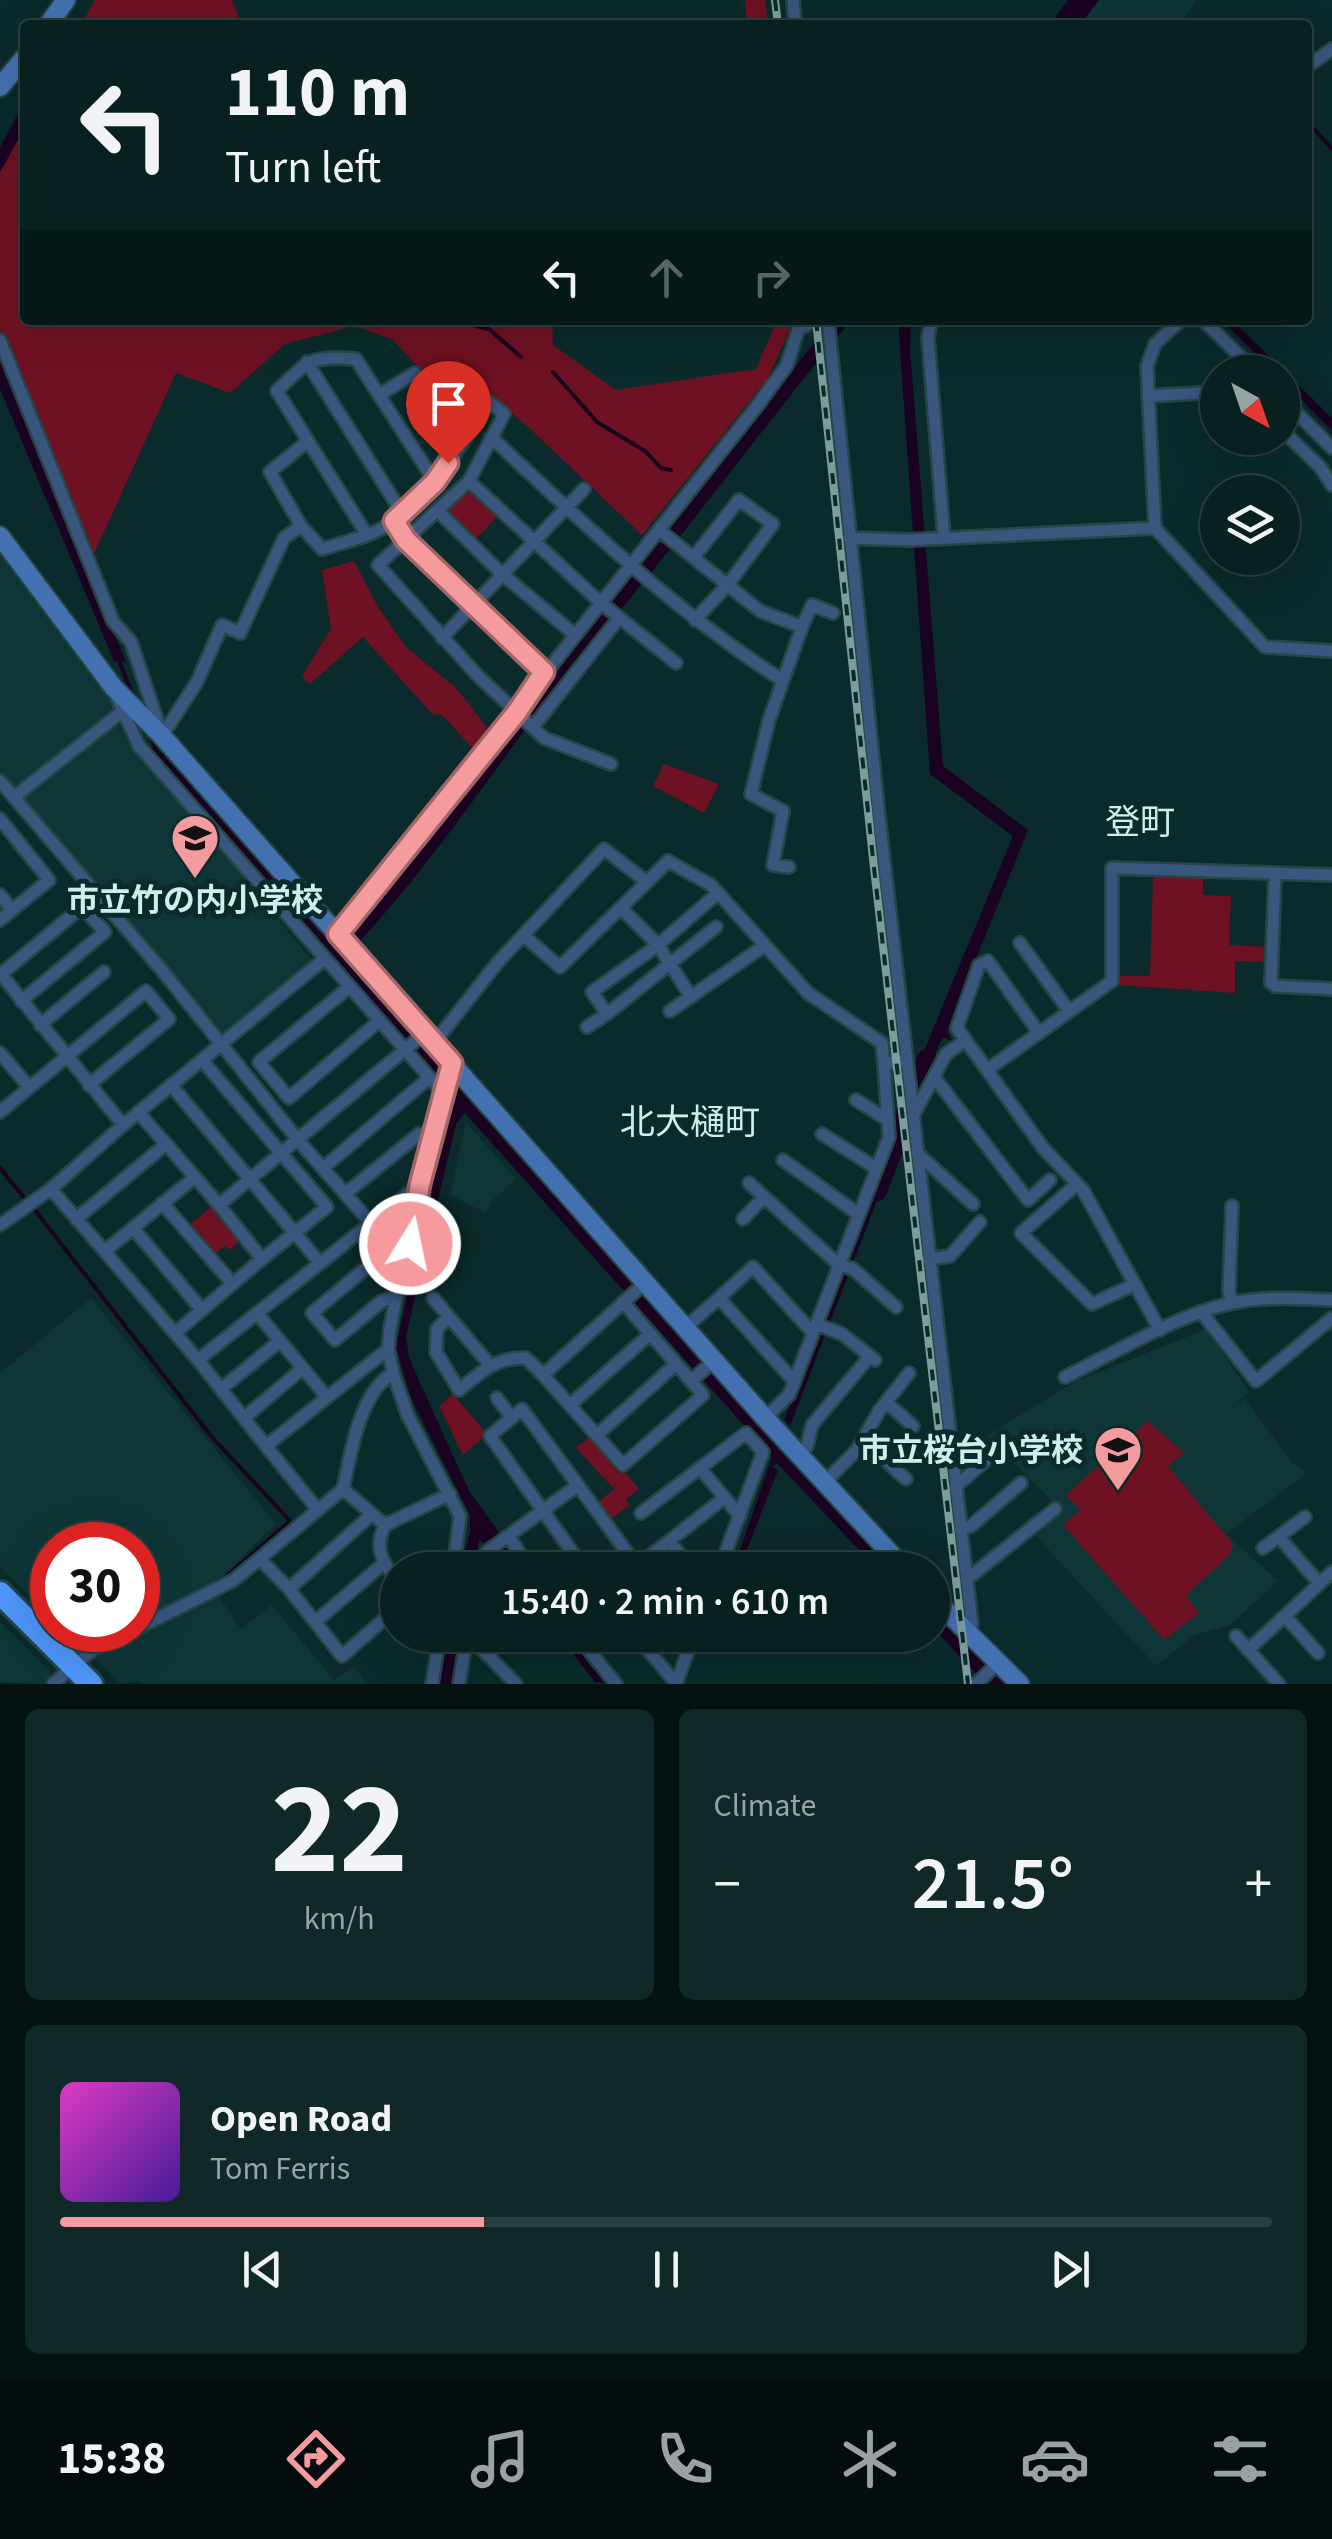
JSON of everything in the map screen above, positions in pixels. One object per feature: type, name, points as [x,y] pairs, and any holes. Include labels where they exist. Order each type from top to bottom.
[{"type":"highway","points":[[0,1594],[91,1684]]},
{"type":"street","points":[[0,87],[20,63]]},
{"type":"street","points":[[338,934],[787,365],[798,330],[807,325]]},
{"type":"street","points":[[828,325],[916,1153],[972,1624],[969,1632]]},
{"type":"street","points":[[930,325],[944,537]]},
{"type":"street","points":[[1176,325],[1155,344],[1147,366],[1155,528],[1265,648],[1332,651]]},
{"type":"street","points":[[1208,325],[1239,355]]},
{"type":"street","points":[[0,340],[113,621],[131,642],[162,736]]},
{"type":"street","points":[[367,535],[277,390],[307,362],[321,357],[356,359],[435,482]]},
{"type":"street","points":[[307,362],[398,517],[406,540],[544,672]]},
{"type":"street","points":[[379,395],[415,373],[462,444]]},
{"type":"street","points":[[1148,396],[1200,393]]},
{"type":"street","points":[[308,441],[270,472],[301,526],[322,549],[367,535],[398,517],[435,482],[489,402],[504,414],[468,480],[378,565],[442,638],[544,738],[612,764]]},
{"type":"street","points":[[1300,416],[1332,448]]},
{"type":"street","points":[[491,436],[646,581],[728,646],[782,680]]},
{"type":"street","points":[[1300,448],[1332,484]]},
{"type":"street","points":[[468,480],[601,604],[676,663]]},
{"type":"street","points":[[442,638],[584,489]]},
{"type":"street","points":[[694,556],[739,500],[773,524],[696,620]]},
{"type":"street","points":[[437,510],[501,573],[574,634]]},
{"type":"street","points":[[162,736],[197,682],[222,625],[240,633],[284,538],[301,526]]},
{"type":"street","points":[[849,538],[908,540],[1155,528]]},
{"type":"street","points":[[659,530],[760,611],[802,627]]},
{"type":"street","points":[[0,536],[114,688],[162,736],[261,852],[338,934],[643,1284],[889,1552]]},
{"type":"street","points":[[789,868],[773,865],[783,811],[751,794],[782,680],[802,627],[812,605],[833,613]]},
{"type":"street","points":[[533,727],[619,618]]},
{"type":"street","points":[[114,688],[138,746],[444,1093]]},
{"type":"street","points":[[14,797],[122,711]]},
{"type":"street","points":[[0,780],[298,1140],[405,1262]]},
{"type":"street","points":[[0,820],[49,880],[0,920]]},
{"type":"street","points":[[219,1206],[406,1049],[426,1038],[604,848],[646,882]]},
{"type":"street","points":[[523,934],[560,967],[668,862],[711,885],[808,993],[882,1044],[889,1137],[858,1214],[844,1267],[794,1380],[782,1435]]},
{"type":"street","points":[[988,1070],[1112,980],[1112,868],[1332,874]]},
{"type":"street","points":[[1275,873],[1271,983],[1332,989]]},
{"type":"street","points":[[608,1014],[592,992],[658,944],[718,892]]},
{"type":"street","points":[[0,895],[12,910]]},
{"type":"street","points":[[22,1001],[105,932],[82,907],[0,974],[123,1125]]},
{"type":"street","points":[[622,908],[658,944],[691,998]]},
{"type":"street","points":[[587,1027],[716,928]]},
{"type":"street","points":[[1020,944],[1069,1011]]},
{"type":"street","points":[[670,1011],[764,946]]},
{"type":"street","points":[[0,1224],[51,1189],[323,960]]},
{"type":"street","points":[[1039,1033],[988,961],[980,964],[957,1028],[1042,1148],[1084,1190],[1160,1330]]},
{"type":"street","points":[[40,1025],[104,972]]},
{"type":"street","points":[[348,988],[259,1062],[289,1098],[379,1020]]},
{"type":"street","points":[[0,1112],[146,992],[169,1019],[89,1085]]},
{"type":"street","points":[[912,1112],[946,1054],[966,1040]]},
{"type":"street","points":[[0,1053],[29,1088]]},
{"type":"street","points":[[175,1333],[326,1208],[202,1060]]},
{"type":"street","points":[[884,1064],[906,1060]]},
{"type":"street","points":[[450,1067],[420,1184],[388,1348],[408,1416],[460,1516],[456,1552]]},
{"type":"street","points":[[323,1168],[429,1078]]},
{"type":"street","points":[[935,1078],[1028,1200],[1050,1180]]},
{"type":"street","points":[[171,1086],[320,1263]]},
{"type":"street","points":[[856,1100],[888,1120]]},
{"type":"street","points":[[138,1112],[262,1259]]},
{"type":"street","points":[[345,1194],[420,1134],[434,1132]]},
{"type":"street","points":[[822,1134],[876,1168]]},
{"type":"street","points":[[76,1219],[166,1144]]},
{"type":"street","points":[[916,1153],[973,1204]]},
{"type":"street","points":[[783,1160],[858,1214]]},
{"type":"street","points":[[105,1251],[195,1178]]},
{"type":"street","points":[[749,1183],[896,1307]]},
{"type":"street","points":[[198,1360],[420,1184]]},
{"type":"street","points":[[1077,1184],[1021,1233],[1092,1304],[1133,1285]]},
{"type":"street","points":[[51,1189],[198,1360],[318,1510]]},
{"type":"street","points":[[743,1219],[764,1197]]},
{"type":"street","points":[[162,1203],[233,1284]]},
{"type":"street","points":[[1232,1206],[1232,1302]]},
{"type":"street","points":[[928,1259],[950,1256],[980,1222]]},
{"type":"street","points":[[133,1228],[202,1310]]},
{"type":"street","points":[[391,1247],[312,1313],[336,1340],[382,1301],[397,1296]]},
{"type":"street","points":[[686,1327],[753,1267],[819,1328],[842,1334],[873,1358],[812,1425],[807,1446],[782,1435]]},
{"type":"street","points":[[544,1375],[643,1284]]},
{"type":"street","points":[[433,1298],[490,1365]]},
{"type":"street","points":[[718,1298],[794,1380]]},
{"type":"street","points":[[1064,1377],[1160,1330],[1232,1302],[1266,1298],[1332,1300]]},
{"type":"street","points":[[449,1317],[437,1329],[436,1352],[459,1390],[490,1365],[508,1357],[526,1358],[624,1465],[703,1395],[694,1379],[676,1364],[625,1300]]},
{"type":"street","points":[[256,1313],[326,1396]]},
{"type":"street","points":[[1202,1313],[1256,1382],[1332,1318]]},
{"type":"street","points":[[570,1404],[650,1334]]},
{"type":"street","points":[[221,1389],[280,1341]]},
{"type":"street","points":[[266,1446],[388,1348]]},
{"type":"street","points":[[694,1379],[713,1362]]},
{"type":"street","points":[[596,1434],[676,1364]]},
{"type":"street","points":[[244,1418],[302,1368]]},
{"type":"street","points":[[160,1617],[218,1591],[343,1489],[364,1412],[380,1380],[392,1372]]},
{"type":"street","points":[[824,1482],[863,1440],[909,1374]]},
{"type":"street","points":[[497,1398],[512,1418]]},
{"type":"street","points":[[886,1402],[913,1426]]},
{"type":"street","points":[[572,1552],[490,1436],[522,1409],[624,1552]]},
{"type":"street","points":[[641,1514],[746,1433],[763,1452],[726,1552]]},
{"type":"street","points":[[863,1440],[906,1480]]},
{"type":"street","points":[[955,1487],[993,1454]]},
{"type":"street","points":[[700,1468],[740,1516]]},
{"type":"street","points":[[960,1529],[972,1526],[1021,1483]]},
{"type":"street","points":[[487,1552],[578,1485]]},
{"type":"street","points":[[343,1489],[385,1525]]},
{"type":"street","points":[[385,1525],[450,1494]]},
{"type":"street","points":[[657,1552],[724,1498]]},
{"type":"street","points":[[966,1580],[1055,1509]]},
{"type":"street","points":[[288,1589],[372,1514]]},
{"type":"street","points":[[1263,1548],[1305,1517]]},
{"type":"street","points":[[380,1554],[385,1525]]},
{"type":"street","points":[[507,1537],[518,1552]]},
{"type":"street","points":[[1248,1650],[1328,1577],[1279,1537]]},
{"type":"street","points":[[669,1542],[677,1552]]},
{"type":"street","points":[[260,1559],[342,1656],[380,1623]]},
{"type":"street","points":[[315,1622],[380,1567]]},
{"type":"street","points":[[950,1614],[996,1665],[1020,1684]]},
{"type":"street","points":[[1285,1616],[1318,1653]]},
{"type":"street","points":[[1236,1636],[1279,1684]]},
{"type":"street","points":[[53,1684],[90,1652]]},
{"type":"street","points":[[432,1684],[437,1652]]},
{"type":"street","points":[[459,1684],[464,1652]]},
{"type":"street","points":[[485,1652],[516,1684]]},
{"type":"street","points":[[591,1652],[616,1684]]},
{"type":"street","points":[[650,1652],[676,1683],[687,1652]]},
{"type":"street","points":[[978,1682],[996,1665]]},
{"type":"shaded area","points":[[95,0],[232,0],[240,20],[84,20]]},
{"type":"shaded area","points":[[745,0],[765,0],[767,20],[747,20]]},
{"type":"shaded area","points":[[1068,0],[1099,0],[1084,20],[1054,20]]},
{"type":"shaded area","points":[[1099,0],[1196,0],[1183,20],[1084,20]]},
{"type":"shaded area","points":[[20,110],[20,136],[0,172],[0,147]]},
{"type":"shaded area","points":[[20,136],[20,325],[552,325],[553,345],[616,390],[756,369],[775,325],[792,325],[768,378],[642,535],[526,425],[471,380],[423,372],[392,339],[354,326],[285,344],[230,393],[176,373],[85,574],[0,359],[0,173]]},
{"type":"shaded area","points":[[828,325],[847,325],[564,677],[429,860],[345,957],[784,1452],[879,1552],[861,1552],[777,1463],[772,1467],[778,1470],[746,1552],[739,1552],[772,1457],[465,1113],[456,1124],[406,1336],[409,1357],[469,1491],[513,1552],[497,1552],[479,1540],[477,1552],[465,1552],[470,1515],[411,1398],[396,1347],[452,1094],[169,778],[147,747],[165,749],[332,941],[357,920],[417,848],[586,627]]},
{"type":"shaded area","points":[[898,325],[911,325],[943,766],[1028,830],[947,1031],[952,1041],[943,1037],[919,1087],[917,1068],[1013,836],[930,774]]},
{"type":"shaded area","points":[[1226,325],[1237,325],[1268,355],[1257,355]]},
{"type":"shaded area","points":[[0,354],[126,662],[114,661],[0,389]]},
{"type":"shaded area","points":[[1300,387],[1332,418],[1332,431],[1300,398]]},
{"type":"shaded area","points":[[464,489],[471,489],[499,515],[474,541],[446,515]]},
{"type":"shaded area","points":[[0,551],[118,705],[12,790],[0,775]]},
{"type":"shaded area","points":[[354,561],[378,607],[406,647],[456,688],[487,727],[486,741],[476,752],[442,715],[432,714],[363,637],[310,684],[302,676],[331,629],[322,570]]},
{"type":"shaded area","points":[[114,720],[313,961],[222,1034],[21,798]]},
{"type":"shaded area","points":[[664,764],[719,784],[704,813],[653,786]]},
{"type":"shaded area","points":[[1153,877],[1203,878],[1203,895],[1231,896],[1229,945],[1268,947],[1267,962],[1235,961],[1235,993],[1117,985],[1117,976],[1150,976]]},
{"type":"shaded area","points":[[466,1122],[516,1179],[493,1200],[486,1213],[450,1195]]},
{"type":"shaded area","points":[[883,1166],[890,1167],[790,1426],[784,1420]]},
{"type":"shaded area","points":[[211,1207],[241,1240],[212,1256],[187,1227]]},
{"type":"shaded area","points":[[91,1298],[276,1524],[219,1580],[160,1613],[160,1522],[30,1522],[30,1596],[0,1567],[0,1373]]},
{"type":"shaded area","name":"市立桜台小学校","points":[[1206,1329],[1249,1392],[1228,1412],[1245,1398],[1293,1464],[1306,1474],[1226,1534],[1278,1581],[1230,1625],[1195,1635],[1156,1666],[1032,1532],[1059,1508],[986,1436],[1074,1382]]},
{"type":"shaded area","points":[[453,1394],[487,1434],[463,1455],[439,1406]]},
{"type":"shaded area","points":[[1148,1421],[1184,1453],[1168,1466],[1233,1544],[1230,1554],[1186,1596],[1199,1613],[1164,1640],[1063,1525],[1080,1510],[1066,1495]]},
{"type":"shaded area","points":[[589,1437],[619,1473],[623,1470],[639,1489],[626,1499],[629,1505],[610,1520],[597,1503],[614,1489],[576,1448]]},
{"type":"shaded area","points":[[217,1594],[241,1629],[272,1605],[334,1680],[354,1667],[367,1684],[121,1684],[91,1655],[160,1652],[160,1622]]},
{"type":"shaded area","points":[[0,1622],[52,1674],[47,1684],[0,1682]]},
{"type":"shaded area","points":[[950,1627],[1005,1684],[986,1684],[950,1646]]},
{"type":"shaded area","points":[[445,1652],[457,1652],[452,1684],[439,1684]]},
{"type":"shaded area","points":[[571,1652],[580,1652],[611,1684],[595,1682]]},
{"type":"waterway","points":[[1312,126],[1332,149]]},
{"type":"waterway","points":[[472,325],[489,329],[521,357]]},
{"type":"waterway","points":[[553,372],[597,422],[645,451],[661,468],[671,470]]},
{"type":"waterway","points":[[118,658],[133,696]]},
{"type":"waterway","points":[[148,732],[157,751]]},
{"type":"waterway","points":[[877,1191],[927,1059]]},
{"type":"waterway","points":[[0,1168],[26,1200]]},
{"type":"waterway","points":[[34,1209],[211,1436],[290,1521],[221,1581]]},
{"type":"railway","points":[[775,0],[777,20]]},
{"type":"railway","points":[[817,325],[874,868],[968,1684]]},
{"type":"place","name":"市立竹の内小学校","points":[[195,880]]},
{"type":"place","name":"市立桜台小学校","points":[[1118,1492]]},
{"type":"district","name":"登町","points":[[1140,822]]},
{"type":"district","name":"北大樋町","points":[[690,1122]]},
{"type":"route","points":[[410,1244],[420,1184],[452,1063],[338,934],[517,712],[544,672],[406,540],[394,521],[435,482],[448,463]]}]
